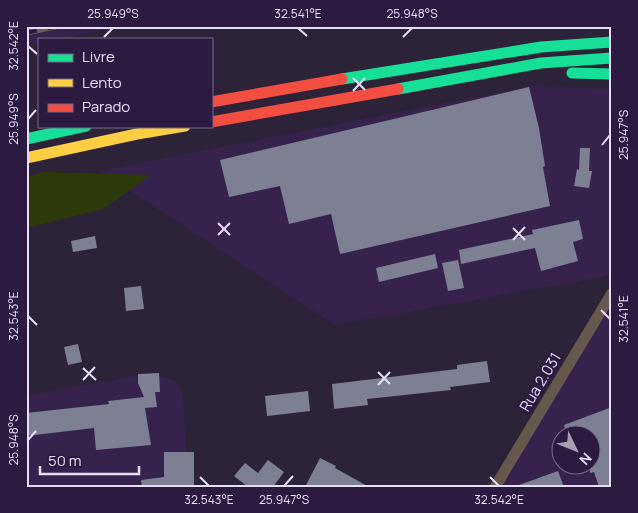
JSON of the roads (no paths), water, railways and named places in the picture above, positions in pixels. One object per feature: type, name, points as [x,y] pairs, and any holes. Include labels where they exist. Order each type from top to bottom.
[{"type":"highway","points":[[212,102],[522,50],[612,42]]},
{"type":"highway","points":[[212,122],[541,63],[612,58]]},
{"type":"highway","points":[[441,81],[550,72],[612,74]]},
{"type":"highway","points":[[26,139],[77,128]]},
{"type":"highway","points":[[26,158],[173,128]]},
{"type":"street","name":"Rua 2.031","points":[[494,487],[612,293]]},
{"type":"railway","points":[[26,33],[58,26]]}]
